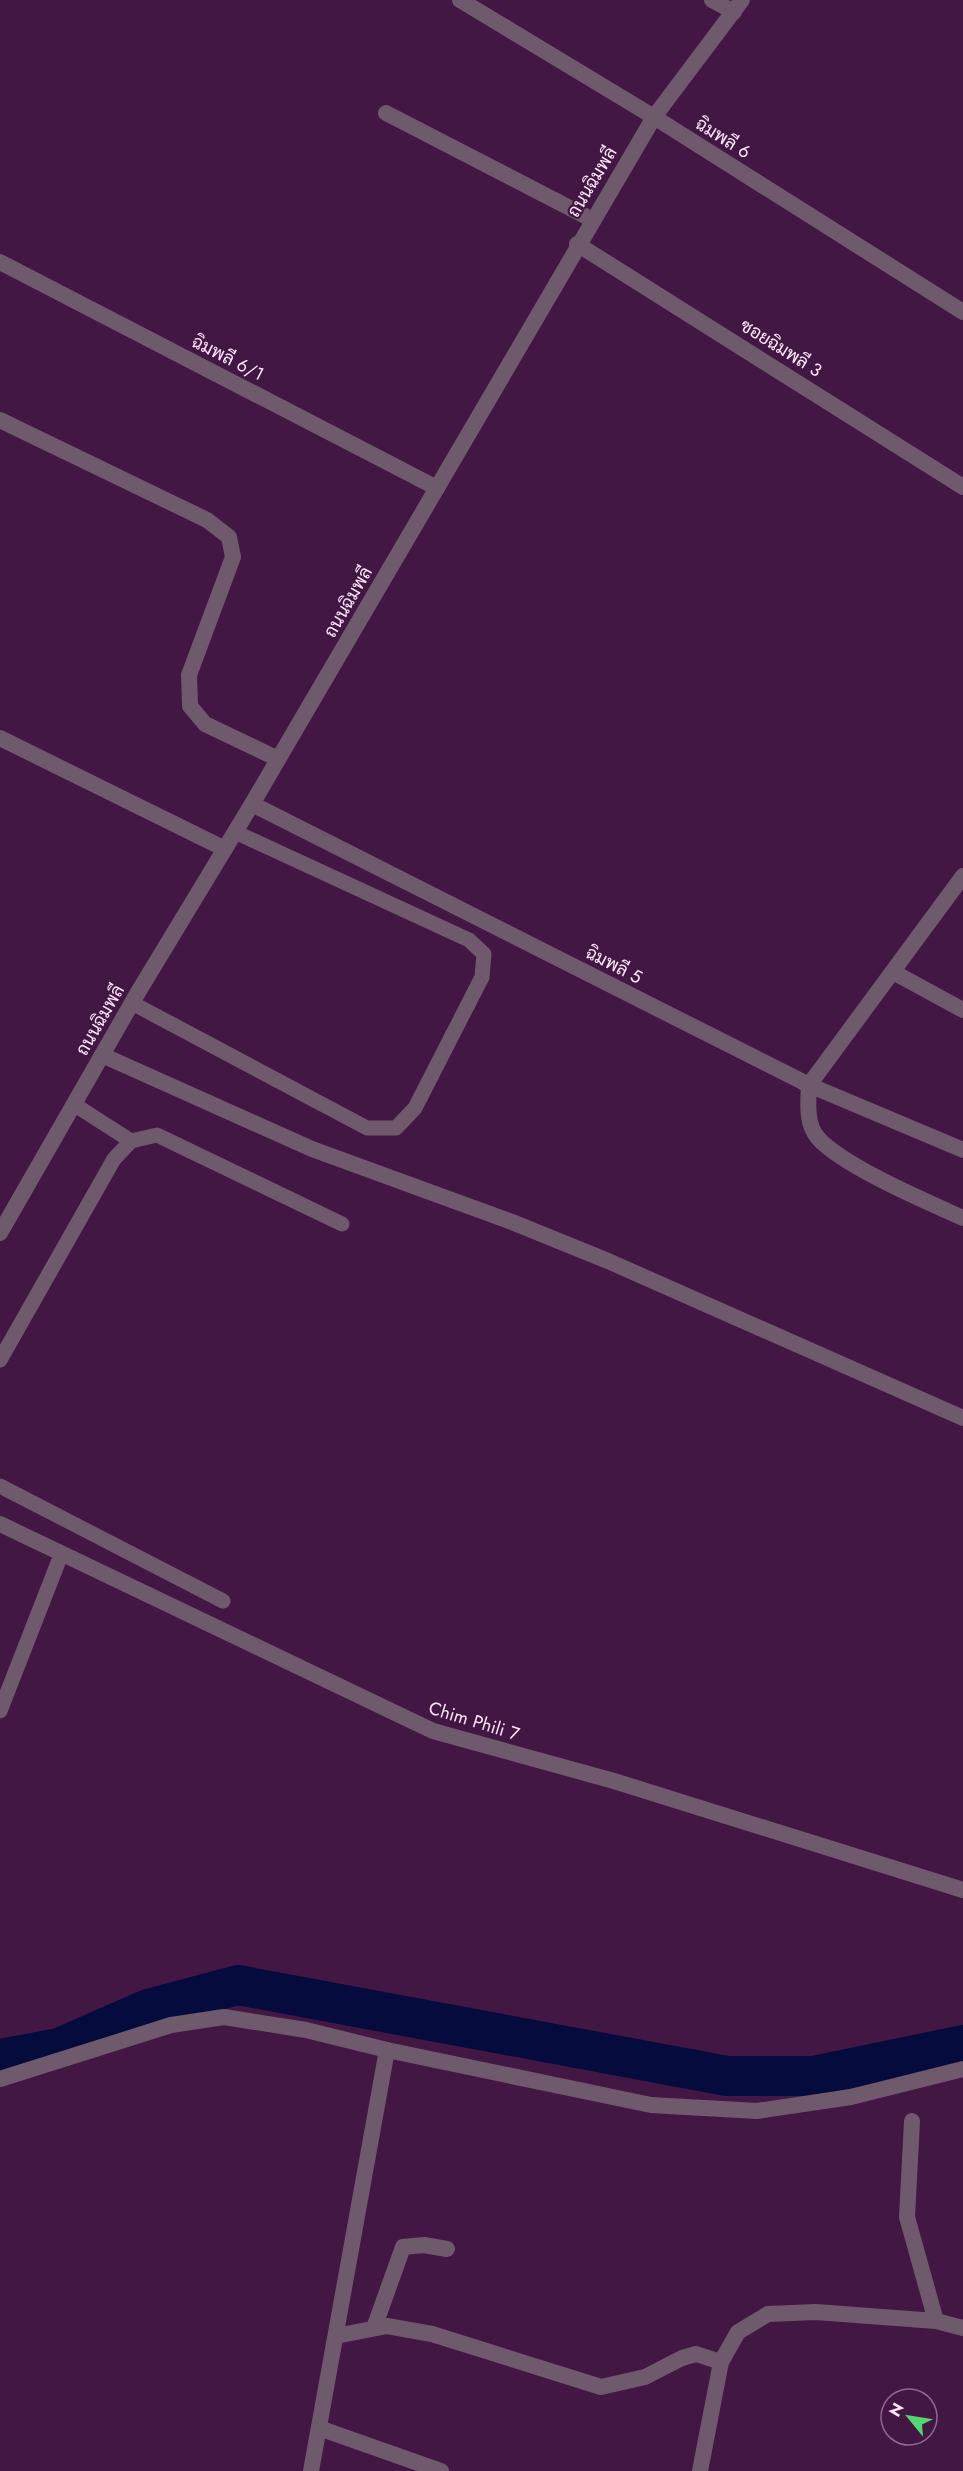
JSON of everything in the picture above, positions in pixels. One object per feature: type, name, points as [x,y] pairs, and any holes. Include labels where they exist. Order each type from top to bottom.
[{"type":"street","name":"ฉิมพลี 6","points":[[460,0],[654,117],[963,312]]},
{"type":"street","points":[[712,0],[738,6]]},
{"type":"street","name":"ถนนฉิมพลี","points":[[2,1226],[75,1105],[132,1003],[252,804],[577,244],[654,117],[738,6]]},
{"type":"street","points":[[386,113],[593,220]]},
{"type":"street","name":"ซอยฉิมพลี 3","points":[[577,244],[963,487]]},
{"type":"street","name":"ฉิมพลี 6/1","points":[[0,262],[437,488]]},
{"type":"street","points":[[0,420],[207,520],[229,537],[232,558],[189,675],[190,706],[205,724],[278,759]]},
{"type":"street","points":[[0,738],[225,849]]},
{"type":"street","name":"ฉิมพลี 5","points":[[252,804],[809,1085],[963,1150]]},
{"type":"street","points":[[963,876],[809,1085],[808,1116],[817,1137],[844,1159],[963,1218]]},
{"type":"street","points":[[893,972],[963,1010]]},
{"type":"street","points":[[102,1055],[312,1149],[512,1222],[608,1261],[963,1418]]},
{"type":"street","name":"Chim Phili 7","points":[[0,1524],[433,1731],[614,1781],[963,1890]]},
{"type":"street","points":[[0,2079],[171,2025],[224,2017],[306,2030],[387,2050],[651,2104],[757,2111],[851,2097],[963,2069]]},
{"type":"street","points":[[311,2471],[387,2050]]},
{"type":"street","points":[[912,2121],[907,2217],[936,2321]]},
{"type":"street","points":[[374,2328],[403,2247],[424,2245],[447,2249]]},
{"type":"street","points":[[700,2471],[721,2362],[738,2332],[768,2314],[816,2312],[936,2321],[963,2328]]},
{"type":"street","points":[[336,2336],[387,2326],[432,2334],[601,2387],[645,2377],[682,2358],[696,2354],[721,2362]]},
{"type":"street","points":[[319,2428],[441,2471]]},
{"type":"lane","points":[[132,1003],[367,1128],[396,1128],[415,1108],[482,977],[484,954],[469,940],[235,832]]},
{"type":"lane","points":[[75,1105],[131,1141]]},
{"type":"lane","points":[[0,1360],[114,1159],[131,1141],[157,1135],[342,1224]]},
{"type":"lane","points":[[0,1486],[223,1601]]},
{"type":"lane","points":[[0,1710],[61,1555]]},
{"type":"waterway","points":[[0,2059],[59,2048],[148,2009],[238,1985],[727,2076],[813,2076],[963,2045]]}]
